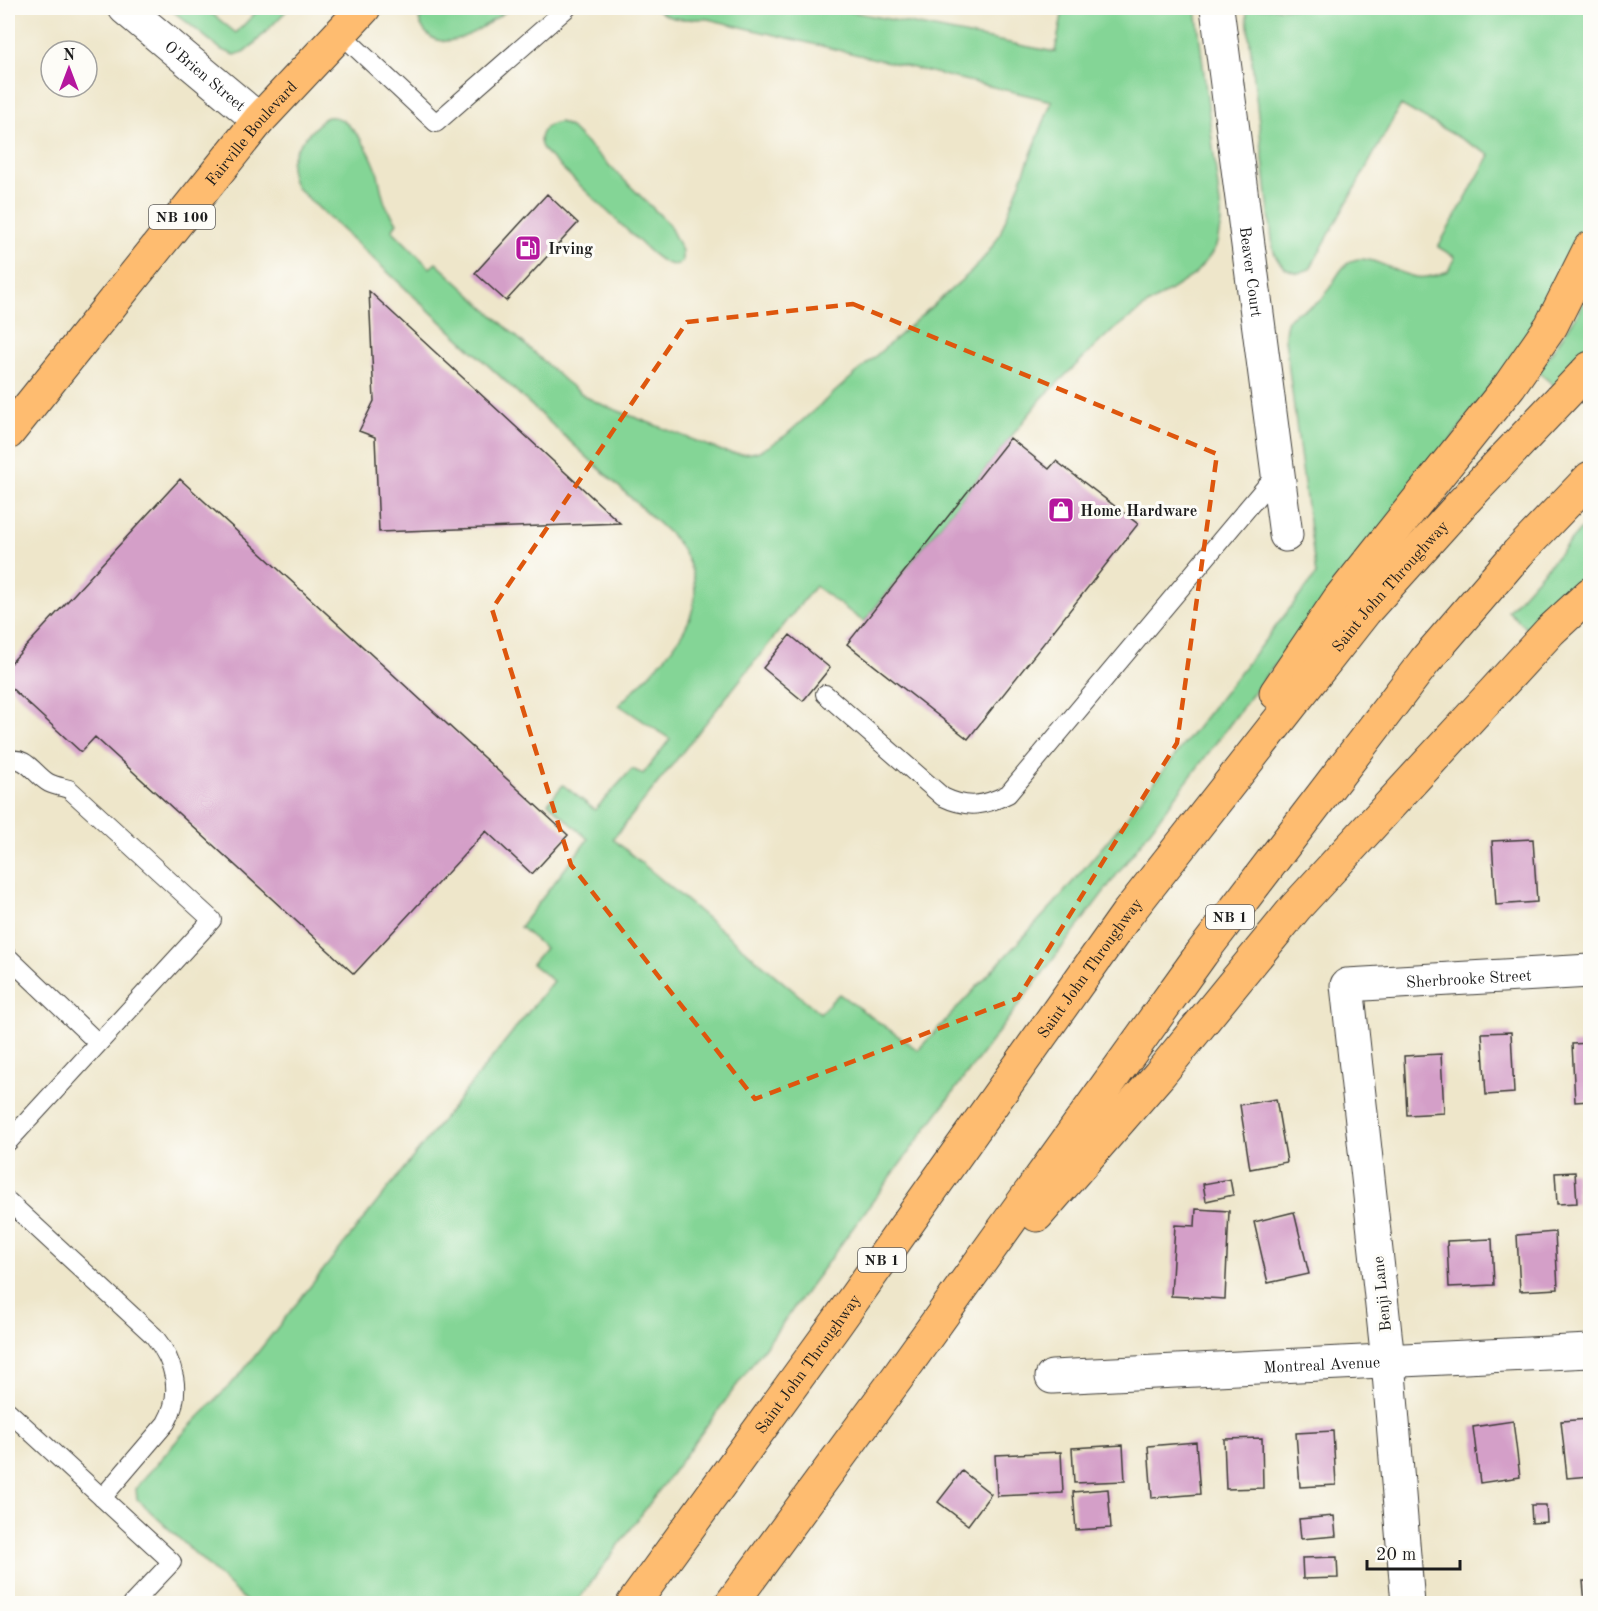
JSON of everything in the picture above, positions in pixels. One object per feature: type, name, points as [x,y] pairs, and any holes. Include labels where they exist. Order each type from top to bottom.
[{"type":"main road","name":"Fairville Boulevard","points":[[8,433],[259,120],[339,32],[364,8]]},
{"type":"main road","points":[[1127,914],[1340,598],[1510,385],[1551,326],[1590,248]]},
{"type":"main road","name":"Saint John Throughway","points":[[633,1604],[836,1324],[1127,914],[1365,611],[1463,502],[1590,369]]},
{"type":"main road","name":"NB 1","points":[[731,1604],[1203,953],[1425,661],[1518,553],[1590,478]]},
{"type":"main road","points":[[897,1378],[1158,1075],[1296,907],[1550,631],[1590,594]]},
{"type":"street","name":"O'Brien Street","points":[[124,8],[259,120]]},
{"type":"street","name":"Beaver Court","points":[[1217,8],[1286,535]]},
{"type":"street","name":"Sherbrooke Street","points":[[1347,985],[1590,971]]},
{"type":"street","name":"Benji Lane","points":[[1347,985],[1388,1361],[1408,1604]]},
{"type":"street","name":"Montreal Avenue","points":[[1052,1377],[1590,1351]]},
{"type":"lane","points":[[339,32],[436,123],[567,8]]},
{"type":"lane","points":[[825,694],[943,797],[957,804],[972,805],[998,799],[1008,794],[1278,472]]},
{"type":"lane","points":[[8,761],[21,760],[48,783],[69,789],[212,920],[8,1142]]},
{"type":"lane","points":[[8,957],[98,1043]]},
{"type":"lane","points":[[8,1201],[154,1336],[170,1360],[176,1385],[176,1397],[170,1415],[166,1423],[102,1498]]},
{"type":"lane","points":[[8,1411],[172,1562],[132,1604]]},
{"type":"highlighted area","points":[[853,304],[1217,454],[1177,743],[1018,998],[755,1099],[571,865],[492,609],[687,322]]},
{"type":"green space","points":[[169,8],[205,8],[236,33],[260,8],[289,8],[248,50],[235,55],[222,50]]},
{"type":"green space","points":[[433,8],[511,8],[476,31],[449,41],[437,40],[427,34],[419,20]]},
{"type":"green space","points":[[656,8],[833,8],[1055,52],[1063,10],[1053,8],[1196,8],[1221,213],[1217,243],[1213,252],[1194,275],[1143,308],[1106,336],[1042,398],[864,622],[815,586],[613,839],[820,1013],[839,994],[918,1050],[1054,904],[1120,826],[1316,575],[1285,339],[1289,318],[1320,300],[1342,269],[1354,260],[1377,262],[1416,277],[1428,277],[1448,271],[1455,257],[1438,247],[1490,155],[1401,105],[1310,269],[1298,273],[1289,270],[1279,261],[1273,248],[1246,8],[1590,8],[1590,212],[1574,255],[1547,308],[1413,492],[1267,675],[957,1087],[576,1603],[248,1603],[137,1499],[136,1489],[187,1429],[239,1376],[553,981],[532,964],[545,948],[520,927],[588,839],[548,803],[563,785],[595,810],[632,769],[643,774],[670,739],[619,705],[672,649],[685,629],[693,608],[695,585],[688,561],[672,536],[295,186],[291,175],[291,165],[297,149],[323,119],[331,117],[346,123],[354,130],[374,163],[385,203],[397,223],[392,230],[430,268],[436,263],[565,381],[586,397],[722,451],[741,454],[756,452],[786,435],[972,271],[988,253],[999,236],[1052,101],[708,19],[673,18]]},
{"type":"green space","points":[[560,122],[570,127],[668,223],[682,251],[682,262],[673,265],[660,260],[545,152],[540,142],[542,132],[554,123]]},
{"type":"green space","points":[[1590,290],[1590,351],[1555,386],[1538,372],[1579,312]]},
{"type":"green space","points":[[1590,519],[1590,574],[1527,629],[1508,611]]},
{"type":"building","points":[[547,194],[578,223],[506,301],[475,273]]},
{"type":"building","points":[[369,291],[620,523],[379,532],[375,437],[359,431],[374,401]]},
{"type":"building","points":[[1010,438],[1049,469],[1056,461],[1138,524],[968,739],[847,644]]},
{"type":"building","points":[[180,479],[568,835],[532,874],[486,831],[354,974],[95,737],[81,752],[8,685],[8,666]]},
{"type":"building","points":[[790,635],[830,668],[803,701],[763,668]]},
{"type":"building","points":[[1533,839],[1537,902],[1496,905],[1492,841]]},
{"type":"building","points":[[1511,1032],[1514,1093],[1486,1095],[1482,1033]]},
{"type":"building","points":[[1590,1043],[1590,1101],[1575,1102],[1572,1044]]},
{"type":"building","points":[[1441,1054],[1444,1113],[1407,1115],[1404,1056]]},
{"type":"building","points":[[1276,1099],[1287,1162],[1250,1169],[1240,1105]]},
{"type":"building","points":[[1575,1172],[1577,1203],[1557,1204],[1555,1173]]},
{"type":"building","points":[[1230,1179],[1233,1195],[1206,1201],[1203,1184]]},
{"type":"building","points":[[1196,1209],[1229,1211],[1225,1299],[1171,1296],[1175,1225],[1195,1226]]},
{"type":"building","points":[[1294,1212],[1309,1274],[1268,1283],[1254,1222]]},
{"type":"building","points":[[1555,1232],[1558,1289],[1520,1291],[1517,1235]]},
{"type":"building","points":[[1492,1239],[1494,1285],[1449,1287],[1447,1241]]},
{"type":"building","points":[[1590,1419],[1590,1476],[1567,1478],[1561,1421]]},
{"type":"building","points":[[1513,1421],[1520,1477],[1480,1483],[1473,1427]]},
{"type":"building","points":[[1333,1431],[1336,1485],[1300,1487],[1296,1433]]},
{"type":"building","points":[[1262,1438],[1263,1488],[1226,1489],[1224,1439]]},
{"type":"building","points":[[1196,1442],[1200,1494],[1152,1498],[1148,1446]]},
{"type":"building","points":[[1123,1445],[1125,1481],[1074,1483],[1072,1448]]},
{"type":"building","points":[[1061,1452],[1063,1493],[997,1496],[995,1455]]},
{"type":"building","points":[[962,1471],[991,1494],[968,1525],[938,1502]]},
{"type":"building","points":[[1108,1489],[1111,1528],[1076,1530],[1073,1492]]},
{"type":"building","points":[[1531,1505],[1546,1505],[1547,1522],[1532,1523]]},
{"type":"building","points":[[1334,1516],[1336,1536],[1301,1539],[1299,1519]]},
{"type":"building","points":[[1337,1557],[1338,1578],[1303,1579],[1302,1558]]},
{"type":"building","points":[[1583,1581],[1590,1581],[1590,1604],[1585,1604]]},
{"type":"place","name":"Irving","points":[[528,248]]},
{"type":"place","name":"Home Hardware","points":[[1061,510]]}]
